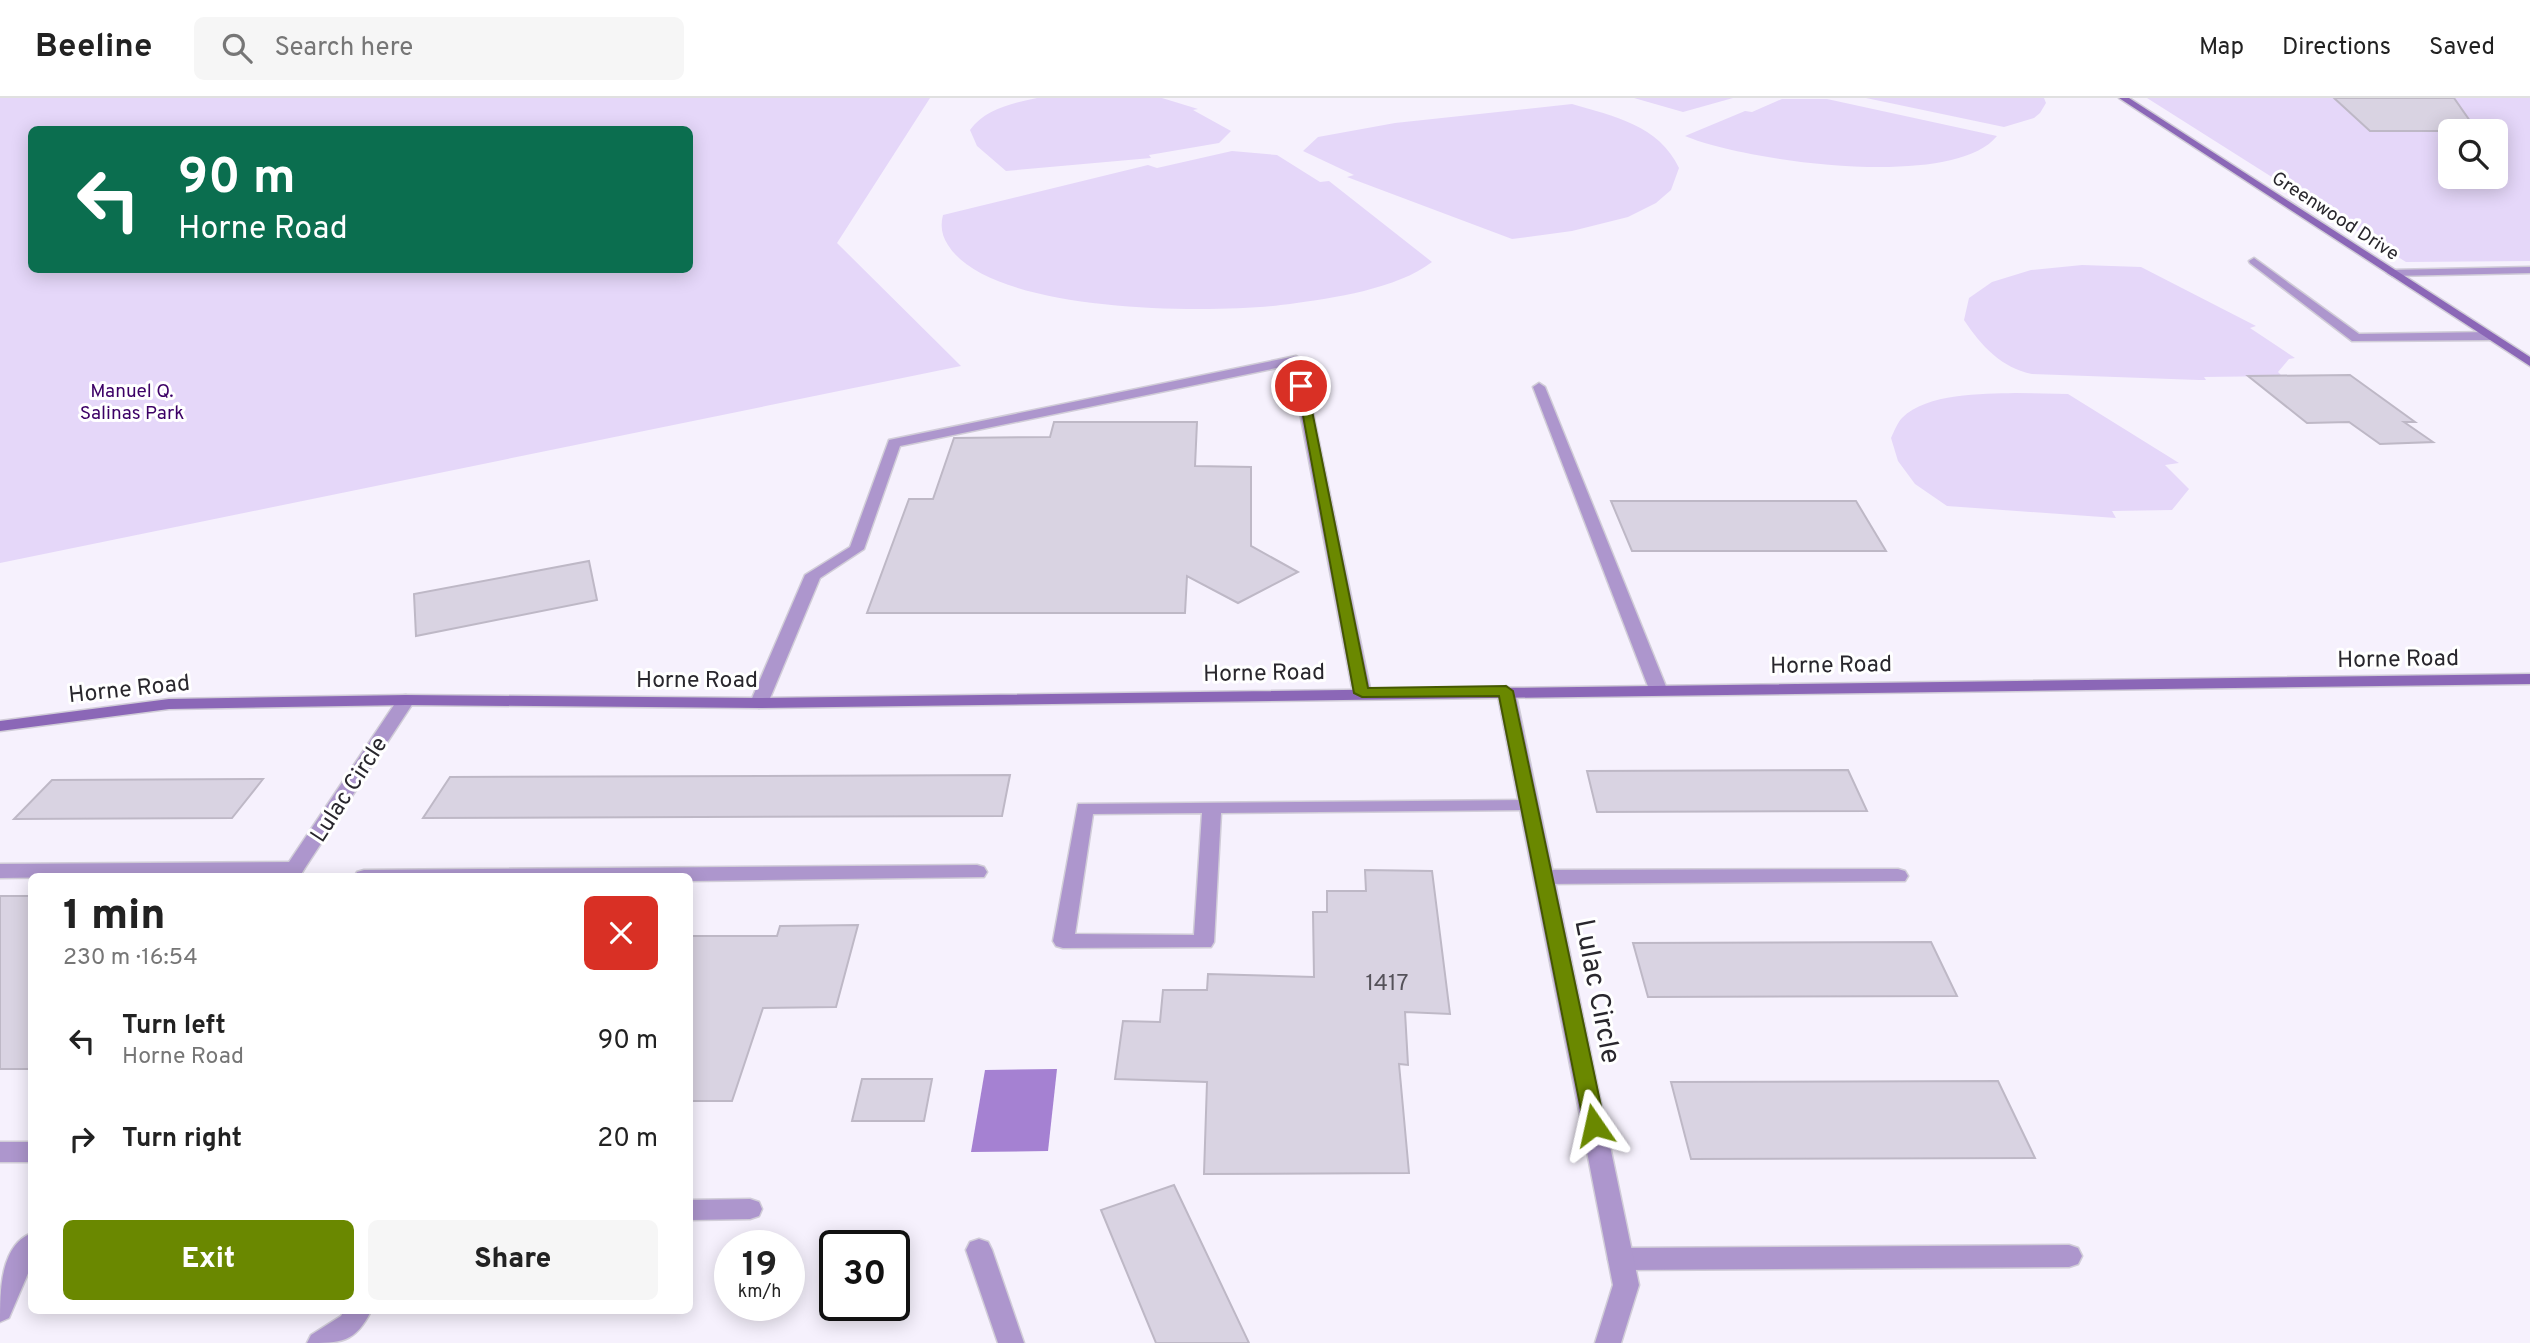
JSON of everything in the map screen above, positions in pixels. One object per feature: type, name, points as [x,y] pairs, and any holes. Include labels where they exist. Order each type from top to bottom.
[{"type":"main road","name":"Greenwood Drive","points":[[2123,98],[2530,362]]},
{"type":"main road","name":"Horne Road","points":[[0,726],[169,704],[406,700],[758,703],[2530,679]]},
{"type":"street","points":[[2253,261],[2356,338],[2490,336]]},
{"type":"street","points":[[2392,273],[2530,272]]},
{"type":"street","points":[[758,703],[813,575],[857,550],[894,443],[1296,360],[1362,693]]},
{"type":"street","points":[[1539,387],[1658,689]]},
{"type":"street","name":"Lulac Circle","points":[[1506,691],[1626,1285],[1608,1343]]},
{"type":"street","name":"Lulac Circle","points":[[292,873],[406,700]]},
{"type":"street","points":[[1212,809],[1204,942],[1063,941],[1085,808],[1529,806]]},
{"type":"street","points":[[0,871],[292,873]]},
{"type":"street","points":[[693,874],[977,872]]},
{"type":"street","points":[[1544,877],[1898,876]]},
{"type":"street","points":[[0,1152],[28,1152]]},
{"type":"street","points":[[693,1210],[750,1209]]},
{"type":"street","points":[[0,1310],[18,1262],[28,1248]]},
{"type":"street","points":[[979,1251],[1011,1343]]},
{"type":"street","points":[[1621,1259],[2069,1256]]},
{"type":"street","points":[[320,1343],[350,1324],[356,1314]]},
{"type":"green space","name":"Manuel Q. Salinas Park","points":[[0,98],[930,98],[837,243],[961,366],[0,563]]},
{"type":"green space","points":[[1037,98],[1162,98],[1198,109],[1193,110],[1231,131],[1219,143],[1149,155],[1151,158],[1006,171],[977,146],[970,130],[991,112]]},
{"type":"green space","points":[[1634,98],[1733,98],[1683,112]]},
{"type":"green space","points":[[1866,98],[2044,98],[2046,103],[2034,118],[2004,127]]},
{"type":"green space","points":[[2147,98],[2530,98],[2530,261],[2406,262]]},
{"type":"green space","points":[[1782,99],[1827,99],[1997,136],[1973,153],[1938,163],[1895,167],[1798,161],[1752,154],[1685,136]]},
{"type":"green space","points":[[1572,104],[1633,124],[1660,142],[1679,168],[1671,190],[1656,203],[1628,217],[1572,231],[1512,239],[1347,177],[1354,175],[1303,151],[1318,137],[1395,123]]},
{"type":"green space","points":[[1232,151],[1277,155],[1320,182],[1329,181],[1432,262],[1383,286],[1325,299],[1256,307],[1160,308],[1055,297],[1009,285],[972,268],[948,245],[943,234],[943,215],[1148,165],[1157,168]]},
{"type":"green space","points":[[2082,265],[2141,267],[2256,326],[2250,328],[2295,358],[2289,359],[2278,372],[2282,376],[2204,377],[2206,380],[2199,380],[2032,374],[2011,367],[1993,354],[1964,320],[1969,298],[1992,282],[2031,270]]},
{"type":"green space","points":[[2068,394],[2179,463],[2165,465],[2189,489],[2172,510],[2112,511],[2116,518],[1947,506],[1915,484],[1898,461],[1891,438],[1900,420],[1913,410],[1940,399],[1956,396]]},
{"type":"shaded area","points":[[1057,1069],[1048,1151],[971,1152],[985,1070]]},
{"type":"building","points":[[2334,98],[2454,98],[2469,119],[2438,119],[2438,131],[2370,131]]},
{"type":"building","points":[[2350,375],[2415,422],[2404,422],[2433,442],[2380,444],[2349,422],[2307,423],[2248,376]]},
{"type":"building","points":[[1054,422],[1197,422],[1195,466],[1251,467],[1251,546],[1298,572],[1238,603],[1187,576],[1185,613],[867,613],[909,499],[933,499],[954,438],[1050,437]]},
{"type":"building","points":[[1611,501],[1856,501],[1886,551],[1632,551]]},
{"type":"building","points":[[589,561],[597,600],[416,636],[414,594]]},
{"type":"building","points":[[1848,770],[1867,811],[1597,812],[1587,771]]},
{"type":"building","points":[[1010,775],[1002,816],[423,818],[450,777]]},
{"type":"building","points":[[263,779],[232,818],[14,819],[52,780]]},
{"type":"building","points":[[1365,870],[1432,871],[1450,1014],[1405,1012],[1408,1065],[1399,1064],[1409,1173],[1204,1174],[1207,1082],[1115,1079],[1123,1021],[1160,1022],[1163,990],[1207,990],[1208,974],[1314,977],[1313,912],[1327,912],[1327,891],[1366,891]]},
{"type":"building","points":[[0,896],[28,896],[28,1069],[0,1069]]},
{"type":"building","points":[[858,925],[836,1007],[763,1008],[732,1101],[693,1101],[693,936],[777,936],[780,926]]},
{"type":"building","points":[[1931,942],[1957,996],[1648,997],[1633,943]]},
{"type":"building","points":[[862,1079],[932,1079],[924,1121],[852,1121]]},
{"type":"building","points":[[1998,1081],[2035,1158],[1691,1159],[1671,1082]]},
{"type":"building","points":[[1174,1185],[1249,1343],[1156,1343],[1101,1210]]},
{"type":"route","points":[[1301,386],[1362,693],[1506,691],[1594,1125]]}]
